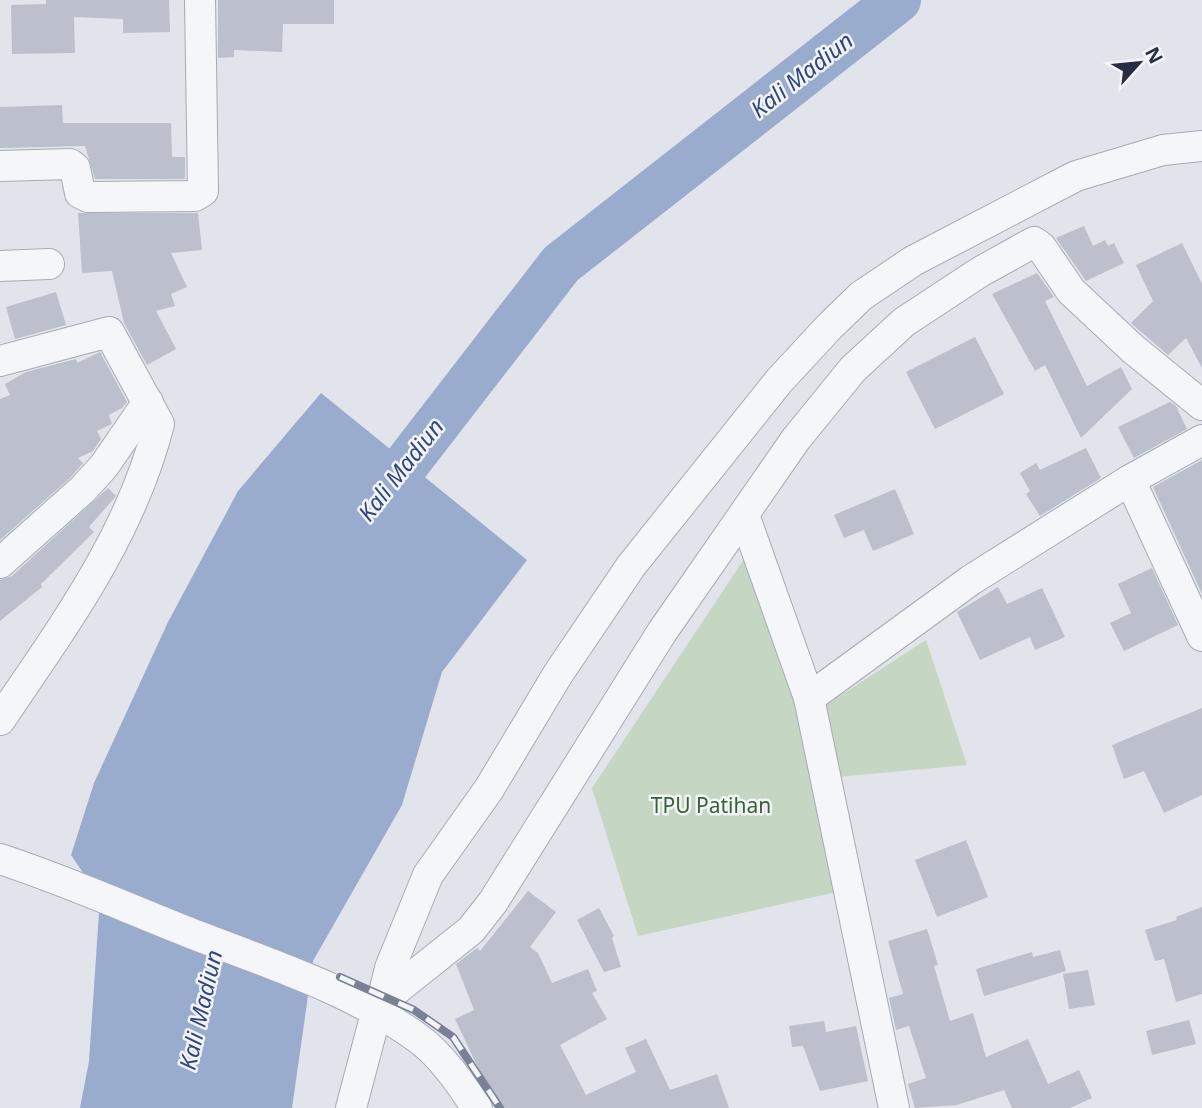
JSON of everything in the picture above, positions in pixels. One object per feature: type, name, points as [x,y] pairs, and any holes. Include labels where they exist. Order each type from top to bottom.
[{"type":"street","points":[[0,166],[70,164],[75,167],[80,193],[88,197],[195,195],[203,191],[200,0]]},
{"type":"street","points":[[351,1108],[390,968],[428,875],[489,789],[558,674],[631,566],[779,381],[861,296],[914,261],[1076,176],[1163,150],[1202,146]]},
{"type":"street","points":[[380,1006],[471,930],[493,902],[662,632],[796,439],[853,369],[904,323],[980,272],[1034,242],[1041,247],[1071,291],[1133,349],[1202,405]]},
{"type":"street","points":[[0,266],[49,264]]},
{"type":"street","points":[[0,361],[109,332],[159,424],[137,496],[92,584],[0,720]]},
{"type":"street","points":[[0,563],[104,467],[148,402]]},
{"type":"street","points":[[809,698],[971,580],[1130,480],[1202,440]]},
{"type":"street","points":[[1130,480],[1202,636]]},
{"type":"street","points":[[744,515],[809,698],[894,1108]]},
{"type":"street","points":[[0,859],[50,876],[380,1006],[442,1060],[477,1108]]},
{"type":"green space","name":"TPU Patihan","points":[[750,550],[793,659],[837,892],[638,936],[592,788]]},
{"type":"green space","points":[[926,640],[967,765],[837,777],[824,706]]},
{"type":"water","points":[[321,393],[527,560],[442,672],[402,805],[313,961],[292,1108],[80,1108],[89,1061],[100,898],[71,855],[94,783],[168,622],[238,491]]},
{"type":"building","points":[[46,0],[169,0],[170,32],[123,33],[123,19],[74,17],[75,53],[12,54],[11,5],[46,4]]},
{"type":"building","points":[[218,0],[334,0],[334,24],[283,24],[282,52],[234,50],[234,57],[218,58]]},
{"type":"building","points":[[62,105],[63,123],[171,123],[172,157],[185,157],[185,179],[95,179],[85,146],[0,148],[0,107]]},
{"type":"building","points":[[78,213],[198,213],[202,250],[171,253],[187,287],[171,294],[175,306],[156,311],[176,349],[147,365],[124,323],[112,271],[82,273]]},
{"type":"building","points":[[1084,226],[1093,246],[1105,240],[1108,246],[1114,243],[1124,263],[1086,281],[1056,238]]},
{"type":"building","points":[[1182,243],[1202,284],[1202,368],[1186,338],[1168,355],[1131,323],[1153,301],[1136,265]]},
{"type":"building","points":[[1037,273],[1054,297],[1045,301],[1087,386],[1121,367],[1132,389],[1081,438],[1045,365],[1035,371],[992,294]]},
{"type":"building","points":[[56,292],[66,325],[15,339],[6,307]]},
{"type":"building","points":[[975,337],[1004,394],[935,429],[906,372]]},
{"type":"building","points":[[100,352],[127,402],[109,415],[112,424],[97,431],[101,439],[93,451],[78,458],[83,463],[70,478],[0,540],[0,399],[10,395],[5,384],[26,372],[76,359],[77,363]]},
{"type":"building","points":[[1170,402],[1176,406],[1187,429],[1134,458],[1118,427]]},
{"type":"building","points":[[1086,448],[1101,478],[1040,516],[1026,494],[1030,491],[1020,473],[1036,463],[1040,470]]},
{"type":"building","points":[[1202,460],[1202,594],[1153,487]]},
{"type":"building","points":[[108,488],[116,496],[89,527],[94,532],[41,584],[42,587],[0,621],[0,580],[12,576]]},
{"type":"building","points":[[895,489],[914,534],[873,551],[864,530],[844,538],[834,515]]},
{"type":"building","points":[[1152,568],[1178,625],[1124,651],[1110,623],[1131,613],[1118,584]]},
{"type":"building","points":[[998,587],[1007,604],[1042,588],[1065,637],[1035,650],[1030,637],[980,660],[957,612]]},
{"type":"building","points":[[1202,708],[1202,795],[1164,813],[1144,771],[1124,779],[1112,745]]},
{"type":"building","points":[[966,840],[988,897],[937,917],[915,860]]},
{"type":"building","points":[[528,891],[556,912],[530,947],[538,953],[552,983],[588,969],[597,991],[592,993],[607,1019],[560,1045],[586,1095],[636,1072],[625,1048],[646,1039],[670,1090],[717,1074],[729,1108],[497,1108],[455,1019],[474,1010],[456,964],[477,948],[480,951]]},
{"type":"building","points":[[1202,907],[1202,994],[1176,1002],[1164,959],[1155,961],[1145,930],[1177,920],[1176,917]]},
{"type":"building","points":[[599,908],[614,936],[612,938],[621,967],[604,972],[577,920]]},
{"type":"building","points":[[927,929],[938,965],[934,966],[950,1021],[973,1013],[986,1057],[1028,1039],[1048,1084],[1079,1070],[1092,1098],[1070,1108],[1012,1108],[1004,1090],[957,1105],[915,1108],[908,1084],[926,1078],[909,1026],[896,1030],[889,998],[903,994],[888,941]]},
{"type":"building","points":[[1060,950],[1066,971],[984,996],[976,969],[1032,952],[1033,957]]},
{"type":"building","points":[[1088,970],[1095,1005],[1069,1009],[1063,974]]},
{"type":"building","points":[[1189,1020],[1196,1044],[1152,1055],[1146,1031]]},
{"type":"building","points":[[824,1021],[826,1032],[856,1026],[868,1081],[820,1091],[803,1046],[792,1047],[789,1026]]},
{"type":"waterway","name":"Kali Madiun","points":[[370,511],[561,264],[898,0]]},
{"type":"railway","points":[[340,977],[414,1010],[453,1037],[500,1108]]}]
